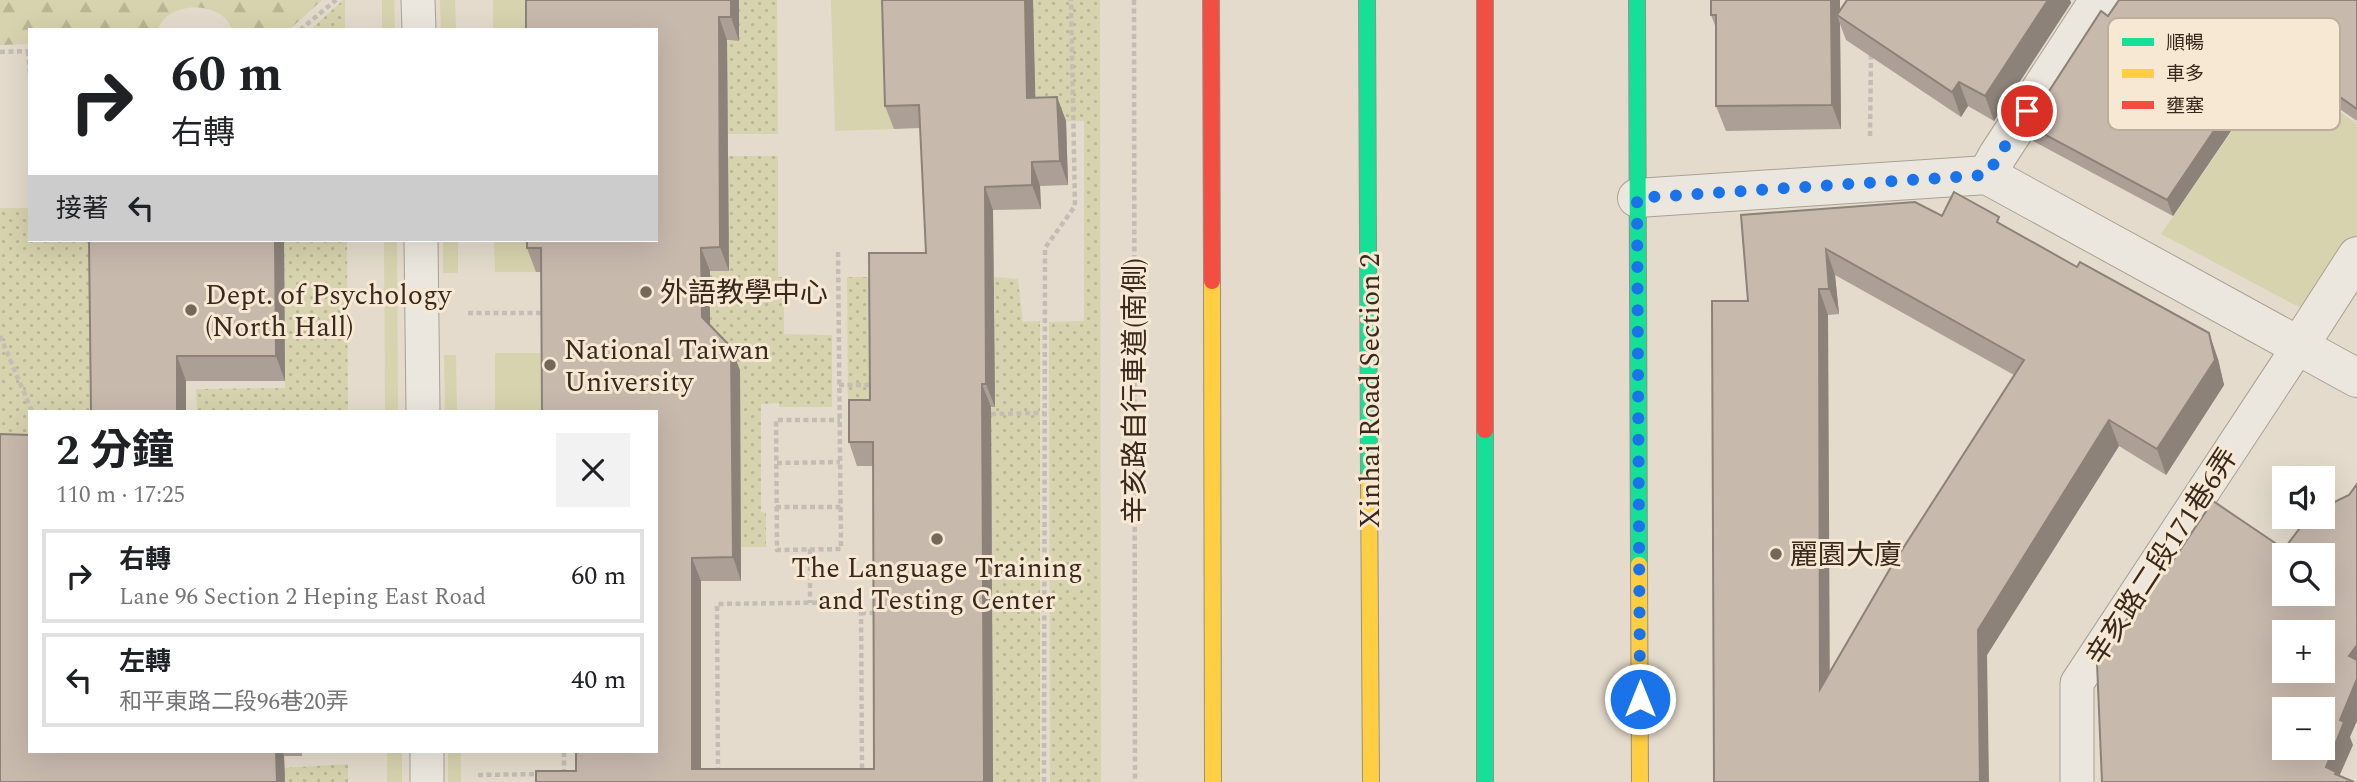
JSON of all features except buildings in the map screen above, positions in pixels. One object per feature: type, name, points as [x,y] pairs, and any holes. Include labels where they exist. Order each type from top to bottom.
[{"type":"main road","points":[[1211,0],[1213,782]]},
{"type":"main road","name":"Xinhai Road Section 2","points":[[1367,0],[1371,782]]},
{"type":"main road","points":[[1485,0],[1485,782]]},
{"type":"main road","points":[[1637,0],[1640,782]]},
{"type":"street","points":[[1987,175],[2099,0]]},
{"type":"street","points":[[1637,198],[1987,175],[2357,378]]},
{"type":"street","points":[[2298,346],[2357,256]]},
{"type":"lane","points":[[418,0],[419,28]]},
{"type":"lane","points":[[421,242],[423,410]]},
{"type":"lane","name":"辛亥路二段171巷6弄","points":[[2077,782],[2077,684],[2298,346]]},
{"type":"lane","points":[[427,753],[427,782]]},
{"type":"path","points":[[302,28],[336,0]]},
{"type":"path","points":[[1044,782],[1045,248],[1075,206],[1071,0]]},
{"type":"path","name":"辛亥路自行車道(南側)","points":[[1134,0],[1135,782]]},
{"type":"path","points":[[1870,146],[1871,40]]},
{"type":"path","points":[[0,52],[28,51]]},
{"type":"path","points":[[838,253],[839,386],[840,417],[841,507],[841,549],[777,550],[776,420],[840,417],[852,415]]},
{"type":"path","points":[[422,313],[556,313]]},
{"type":"path","points":[[0,336],[32,410]]},
{"type":"path","points":[[839,386],[878,385]]},
{"type":"path","points":[[991,414],[1044,413]]},
{"type":"path","points":[[776,463],[840,462]]},
{"type":"path","points":[[776,507],[841,507]]},
{"type":"path","points":[[810,550],[810,603]]},
{"type":"path","points":[[861,602],[861,613],[862,772],[718,773],[717,604],[861,602]]},
{"type":"path","points":[[861,613],[882,613]]},
{"type":"path","points":[[478,775],[565,774],[564,753]]},
{"type":"path","points":[[768,773],[768,782]]},
{"type":"green space","points":[[0,0],[322,0],[291,28],[231,28],[227,20],[218,13],[195,8],[172,13],[163,20],[159,28],[28,28],[28,44],[0,45]]},
{"type":"green space","points":[[343,0],[345,0],[345,28],[312,28]]},
{"type":"green space","points":[[382,0],[394,0],[395,28],[382,28]]},
{"type":"green space","points":[[440,0],[455,0],[456,28],[441,28]]},
{"type":"green space","points":[[493,0],[535,0],[535,28],[493,28]]},
{"type":"green space","points":[[739,0],[777,0],[778,134],[728,134],[727,41],[739,41]]},
{"type":"green space","points":[[831,0],[890,0],[894,129],[835,131]]},
{"type":"green space","points":[[1033,0],[1100,0],[1101,782],[1050,782],[1049,322],[1084,321],[1084,121],[1036,122]]},
{"type":"green space","points":[[2340,112],[2357,124],[2357,239],[2310,313],[2161,234],[2233,130],[2340,130]]},
{"type":"green space","points":[[728,156],[778,156],[778,277],[784,277],[784,334],[832,335],[832,407],[779,407],[779,403],[761,404],[761,512],[766,513],[766,547],[741,547],[740,370],[710,341],[710,271],[729,270]]},
{"type":"green space","points":[[0,208],[28,208],[28,242],[98,242],[100,410],[28,410],[28,517],[0,518]]},
{"type":"green space","points":[[284,242],[347,242],[348,410],[197,410],[196,389],[285,388]]},
{"type":"green space","points":[[384,242],[397,242],[398,410],[385,410]]},
{"type":"green space","points":[[443,242],[458,242],[458,273],[443,273]]},
{"type":"green space","points":[[494,242],[536,242],[536,272],[495,272]]},
{"type":"green space","points":[[847,277],[878,277],[878,408],[848,407]]},
{"type":"green space","points":[[994,277],[1018,279],[1023,322],[1040,321],[1040,782],[993,782],[991,408],[994,407]]},
{"type":"green space","points":[[495,353],[550,353],[550,410],[495,410]]},
{"type":"green space","points":[[444,355],[456,355],[457,410],[445,410]]},
{"type":"green space","points":[[387,753],[402,753],[402,782],[387,782]]},
{"type":"green space","points":[[448,753],[461,753],[461,782],[448,782]]},
{"type":"green space","points":[[348,764],[348,782],[285,782],[284,768]]},
{"type":"traffic: fast","points":[[1367,0],[1369,477]]},
{"type":"traffic: fast","points":[[1637,0],[1639,565]]},
{"type":"traffic: fast","points":[[1485,430],[1485,782]]},
{"type":"traffic: slow","points":[[1212,281],[1213,782]]},
{"type":"traffic: slow","points":[[1369,477],[1371,782]]},
{"type":"traffic: slow","points":[[1639,565],[1640,782]]},
{"type":"traffic: jam","points":[[1211,0],[1212,281]]},
{"type":"traffic: jam","points":[[1485,0],[1485,430]]},
{"type":"place","name":"外語教學中心","points":[[646,292]]},
{"type":"place","name":"Dept. of Psychology (North Hall)","points":[[191,310]]},
{"type":"place","name":"National Taiwan University","points":[[550,365]]},
{"type":"place","name":"The Language Training and Testing Center","points":[[937,539]]},
{"type":"place","name":"麗園大廈","points":[[1776,554]]},
{"type":"route","points":[[1640,699],[1637,198],[1987,175],[2027,111]]}]
